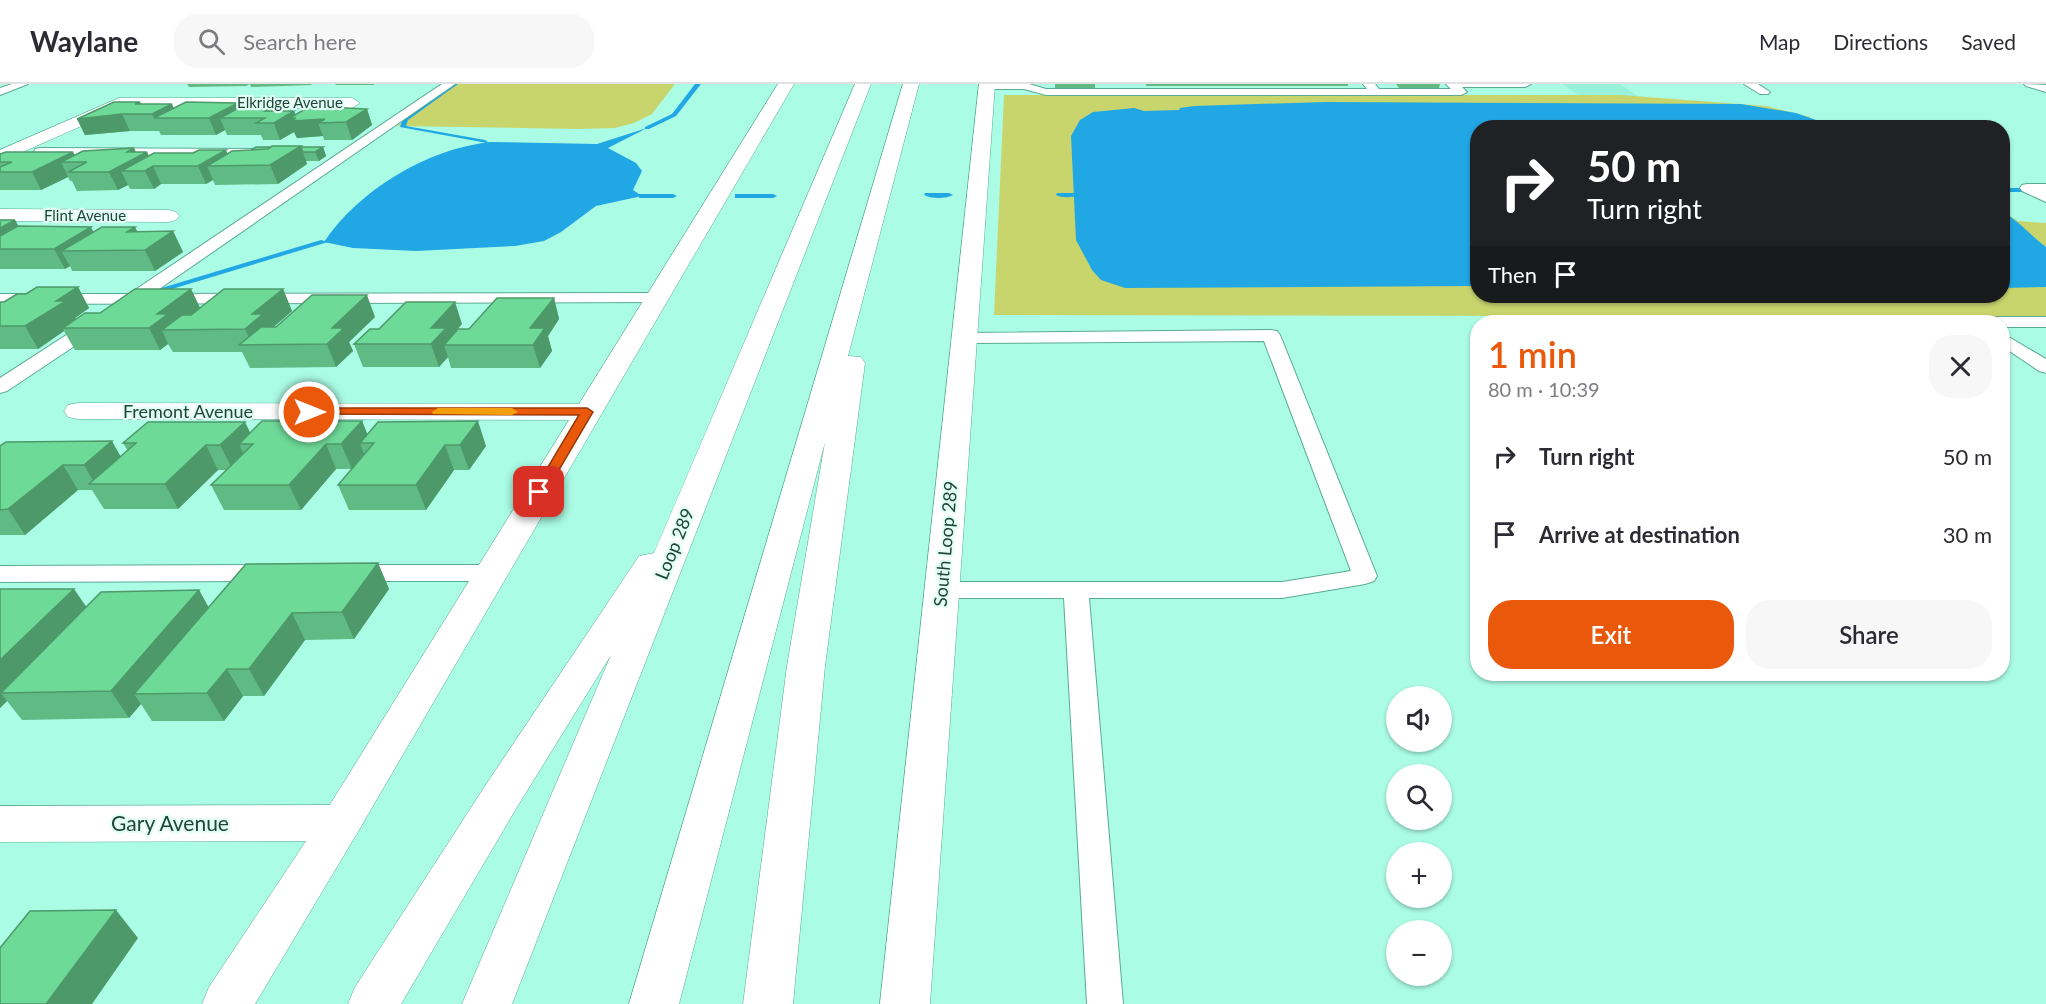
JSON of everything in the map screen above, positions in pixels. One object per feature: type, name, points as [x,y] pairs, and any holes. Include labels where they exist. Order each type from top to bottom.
[{"type":"main road","points":[[228,1004],[341,823],[786,84]]},
{"type":"main road","name":"Loop 289","points":[[487,1004],[862,84]]},
{"type":"main road","points":[[654,1004],[911,84]]},
{"type":"main road","name":"South Loop 289","points":[[905,1004],[987,85]]},
{"type":"main road","points":[[6,155],[151,89]]},
{"type":"main road","name":"Elkridge Avenue","points":[[120,103],[352,103]]},
{"type":"main road","name":"Flint Avenue","points":[[0,216],[169,216]]},
{"type":"main road","points":[[768,1004],[806,666],[872,226]]},
{"type":"main road","name":"Fremont Avenue","points":[[78,411],[587,412]]},
{"type":"main road","points":[[373,1004],[502,795],[696,493]]},
{"type":"main road","name":"Gary Avenue","points":[[0,824],[341,823]]},
{"type":"lane","points":[[0,92],[22,84]]},
{"type":"lane","points":[[0,387],[449,84]]},
{"type":"lane","points":[[1452,84],[1525,84]]},
{"type":"lane","points":[[987,85],[1024,85],[1046,92],[1123,88],[1373,88],[1461,92],[1452,84]]},
{"type":"lane","points":[[1750,84],[1764,92]]},
{"type":"lane","points":[[2030,84],[2046,89]]},
{"type":"lane","points":[[321,153],[349,151]]},
{"type":"lane","points":[[6,155],[281,153]]},
{"type":"lane","points":[[2046,188],[2027,188],[2046,198]]},
{"type":"lane","points":[[0,299],[657,298]]},
{"type":"lane","points":[[2010,322],[2046,322]]},
{"type":"lane","points":[[942,590],[1282,590],[1365,576],[1271,335],[964,339]]},
{"type":"lane","points":[[2010,343],[2046,367]]},
{"type":"lane","points":[[0,574],[491,573]]},
{"type":"lane","points":[[1076,590],[1105,1004]]},
{"type":"shaded area","points":[[457,84],[675,84],[652,114],[634,123],[615,128],[397,126]]},
{"type":"shaded area","points":[[1562,84],[1620,84],[1639,97],[1578,95]]},
{"type":"shaded area","points":[[1004,95],[1620,95],[1766,106],[1810,117],[1811,120],[1470,120],[1470,303],[2010,303],[2010,216],[2018,221],[2046,223],[2046,322],[2010,322],[2010,315],[994,315]]},
{"type":"water","points":[[1325,102],[1741,104],[1796,113],[1816,120],[1470,120],[1470,286],[1125,288],[1101,280],[1092,270],[1076,240],[1071,136],[1080,120],[1093,112],[1134,108],[1144,111],[1179,110],[1194,106]]},
{"type":"water","points":[[647,128],[608,148],[636,163],[642,171],[633,190],[642,196],[596,206],[561,232],[544,241],[515,246],[416,251],[353,248],[324,242],[356,205],[375,189],[396,175],[442,153],[490,142],[597,144]]},
{"type":"water","points":[[2010,217],[2046,247],[2046,287],[2010,288]]},
{"type":"building","points":[[114,102],[172,104],[152,114],[122,114],[77,119]]},
{"type":"building","points":[[186,102],[238,103],[209,118],[154,118]]},
{"type":"building","points":[[244,105],[275,105],[265,111],[294,111],[274,123],[256,123],[265,118],[220,118]]},
{"type":"building","points":[[310,106],[367,109],[346,122],[318,123],[325,119],[290,121],[296,118],[290,118]]},
{"type":"building","points":[[272,146],[301,146],[270,165],[207,166],[232,151],[268,149]]},
{"type":"building","points":[[256,147],[271,147],[251,150]]},
{"type":"building","points":[[301,147],[323,147],[315,152],[303,152]]},
{"type":"building","points":[[134,148],[127,152],[147,152],[109,172],[68,172],[87,162],[61,162],[83,151]]},
{"type":"building","points":[[199,150],[226,150],[198,166],[153,166],[145,171],[121,171],[154,153],[193,153]]},
{"type":"building","points":[[6,152],[73,152],[32,172],[0,172],[0,167],[12,162],[0,162],[0,154]]},
{"type":"building","points":[[0,220],[15,220],[0,228]]},
{"type":"building","points":[[18,226],[91,227],[54,249],[0,249],[0,236]]},
{"type":"building","points":[[102,227],[135,227],[127,232],[173,231],[145,250],[61,251]]},
{"type":"building","points":[[37,287],[78,287],[56,301],[66,301],[25,326],[0,326],[0,302],[17,294],[26,294]]},
{"type":"building","points":[[135,289],[191,289],[157,314],[168,314],[149,328],[63,328],[85,313],[100,313]]},
{"type":"building","points":[[224,289],[283,289],[252,314],[263,314],[245,329],[162,330],[182,315],[191,315]]},
{"type":"building","points":[[312,295],[367,295],[332,328],[344,328],[327,344],[239,345],[261,327],[276,327]]},
{"type":"building","points":[[497,298],[554,298],[530,328],[545,328],[533,345],[444,345],[458,329],[469,329]]},
{"type":"building","points":[[406,302],[455,302],[431,328],[446,328],[431,344],[354,344],[370,329],[379,329]]},
{"type":"building","points":[[262,421],[362,421],[341,444],[326,444],[289,485],[211,485],[253,444],[239,444]]},
{"type":"building","points":[[478,421],[460,445],[445,445],[416,485],[338,485],[374,443],[360,443],[378,422]]},
{"type":"building","points":[[148,422],[245,422],[220,445],[206,445],[165,484],[89,484],[136,443],[123,443]]},
{"type":"building","points":[[112,441],[84,465],[63,465],[8,509],[0,510],[0,446],[6,442]]},
{"type":"building","points":[[378,563],[342,612],[292,613],[249,669],[227,669],[207,693],[134,694],[246,564]]},
{"type":"building","points":[[0,589],[74,589],[0,660]]},
{"type":"building","points":[[199,590],[111,691],[1,693],[101,592]]},
{"type":"building","points":[[116,910],[46,1004],[0,1004],[0,948],[30,911]]},
{"type":"waterway","points":[[455,84],[405,119],[403,127],[485,142]]},
{"type":"waterway","points":[[647,128],[674,115],[698,84]]},
{"type":"waterway","points":[[2010,190],[2046,190]]},
{"type":"waterway","points":[[928,195],[949,195]]},
{"type":"waterway","points":[[1060,195],[1074,195]]},
{"type":"waterway","points":[[642,196],[673,196]]},
{"type":"waterway","points":[[738,196],[773,196]]},
{"type":"waterway","points":[[149,293],[324,242]]},
{"type":"slow traffic","points":[[438,412],[512,412]]},
{"type":"route","points":[[309,412],[587,412],[539,492]]}]
